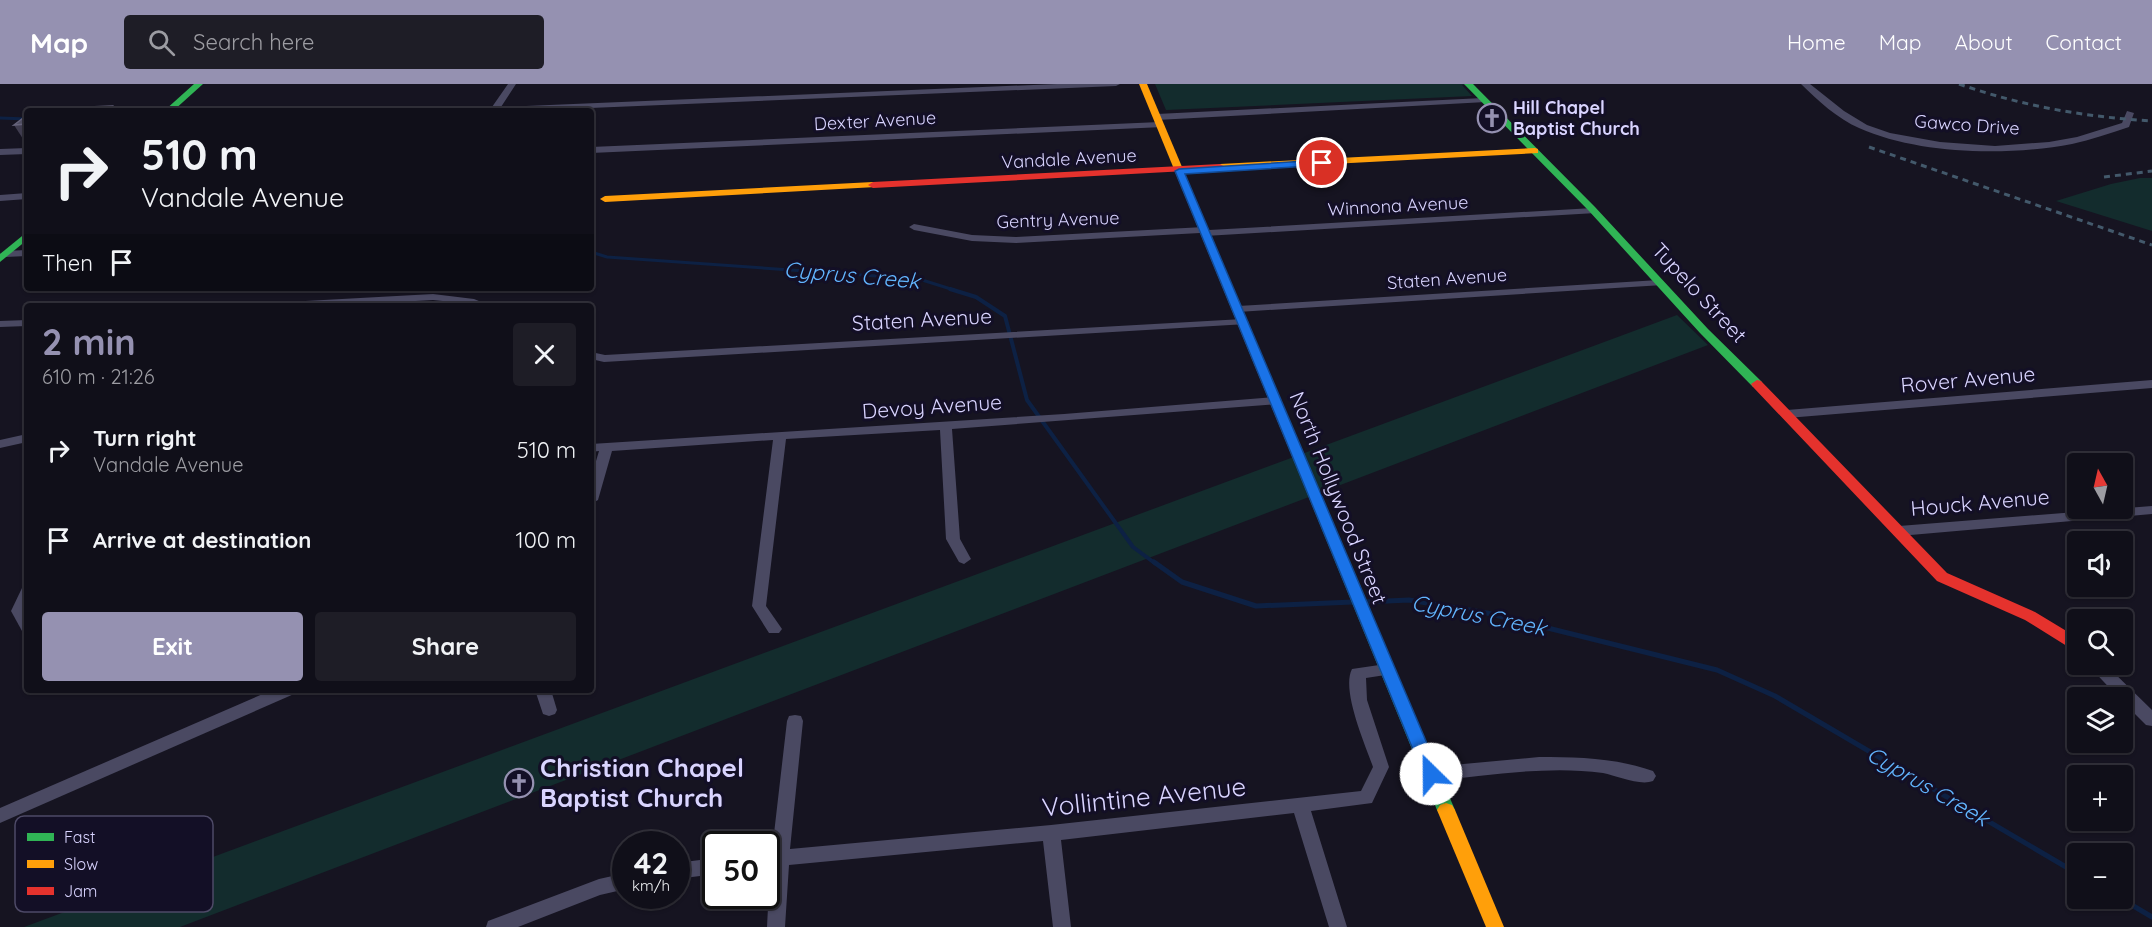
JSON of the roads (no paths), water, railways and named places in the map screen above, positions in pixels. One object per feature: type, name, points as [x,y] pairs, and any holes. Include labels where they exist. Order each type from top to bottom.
[{"type":"street","points":[[171,108],[199,84]]},
{"type":"street","points":[[496,108],[512,84]]},
{"type":"street","points":[[543,108],[1116,84]]},
{"type":"street","name":"North Hollywood Street","points":[[1143,84],[1495,927]]},
{"type":"street","name":"Tupelo Street","points":[[1468,84],[1593,211],[1659,283],[1942,577],[1968,591],[2036,617],[2067,639]]},
{"type":"street","name":"Gawco Drive","points":[[1805,84],[1863,126],[1889,134],[1945,144],[1991,147],[2035,146],[2074,141],[2126,125],[2130,113]]},
{"type":"street","name":"Dexter Avenue","points":[[594,150],[1159,121],[1483,100]]},
{"type":"street","points":[[0,152],[24,151]]},
{"type":"street","name":"Vandale Avenue","points":[[605,199],[1535,151]]},
{"type":"street","points":[[0,198],[24,196]]},
{"type":"street","name":"Winnona Avenue","points":[[1205,232],[1593,211]]},
{"type":"street","name":"Gentry Avenue","points":[[914,227],[972,238],[1016,240],[1205,232]]},
{"type":"street","points":[[3,256],[24,238]]},
{"type":"street","points":[[3,256],[24,253]]},
{"type":"street","name":"Staten Avenue","points":[[594,356],[604,358],[1038,333],[1659,283]]},
{"type":"street","points":[[324,303],[433,297],[477,303]]},
{"type":"street","points":[[0,324],[24,323]]},
{"type":"street","name":"Rover Avenue","points":[[1787,414],[2152,384]]},
{"type":"street","name":"Devoy Avenue","points":[[594,448],[1064,418],[1275,401]]},
{"type":"street","points":[[946,425],[953,539],[964,559]]},
{"type":"street","points":[[774,629],[759,606],[780,436]]},
{"type":"street","points":[[0,444],[24,439]]},
{"type":"street","points":[[594,490],[607,447]]},
{"type":"street","name":"Houck Avenue","points":[[1899,531],[2152,510]]},
{"type":"street","points":[[24,598],[18,612],[24,622]]},
{"type":"street","name":"Vollintine Avenue","points":[[780,857],[1051,833],[1366,798],[1381,767],[1359,700],[1358,673],[1386,670]]},
{"type":"street","points":[[2106,675],[2152,720]]},
{"type":"street","points":[[0,816],[281,693]]},
{"type":"street","points":[[544,693],[549,710]]},
{"type":"street","points":[[777,831],[795,721]]},
{"type":"street","points":[[1431,774],[1561,762],[1619,767],[1647,776]]},
{"type":"street","points":[[1301,807],[1338,927]]},
{"type":"street","points":[[1051,833],[1062,927]]},
{"type":"street","points":[[499,926],[599,887],[612,884]]},
{"type":"street","points":[[775,909],[776,927]]},
{"type":"waterway","name":"Cyprus Creek","points":[[0,118],[24,119]]},
{"type":"waterway","name":"Cyprus Creek","points":[[594,253],[607,257],[919,279],[954,290]]},
{"type":"waterway","name":"Cyprus Creek","points":[[950,289],[976,297],[1005,316],[1027,400],[1133,547],[1156,564]]},
{"type":"waterway","name":"Cyprus Creek","points":[[1154,562],[1182,582],[1256,606],[1353,602]]},
{"type":"waterway","name":"Cyprus Creek","points":[[1365,602],[1409,600],[1487,613],[1717,670],[1775,696],[2067,868]]},
{"type":"waterway","name":"Cyprus Creek","points":[[2133,906],[2152,917]]},
{"type":"railway","points":[[1959,84],[2054,109],[2102,117],[2152,121]]},
{"type":"railway","points":[[1869,147],[2152,245]]},
{"type":"railway","points":[[2104,177],[2152,171]]},
{"type":"place","name":"Hill Chapel Baptist Church","points":[[1492,118]]},
{"type":"place","name":"Christian Chapel Baptist Church","points":[[519,783]]}]
